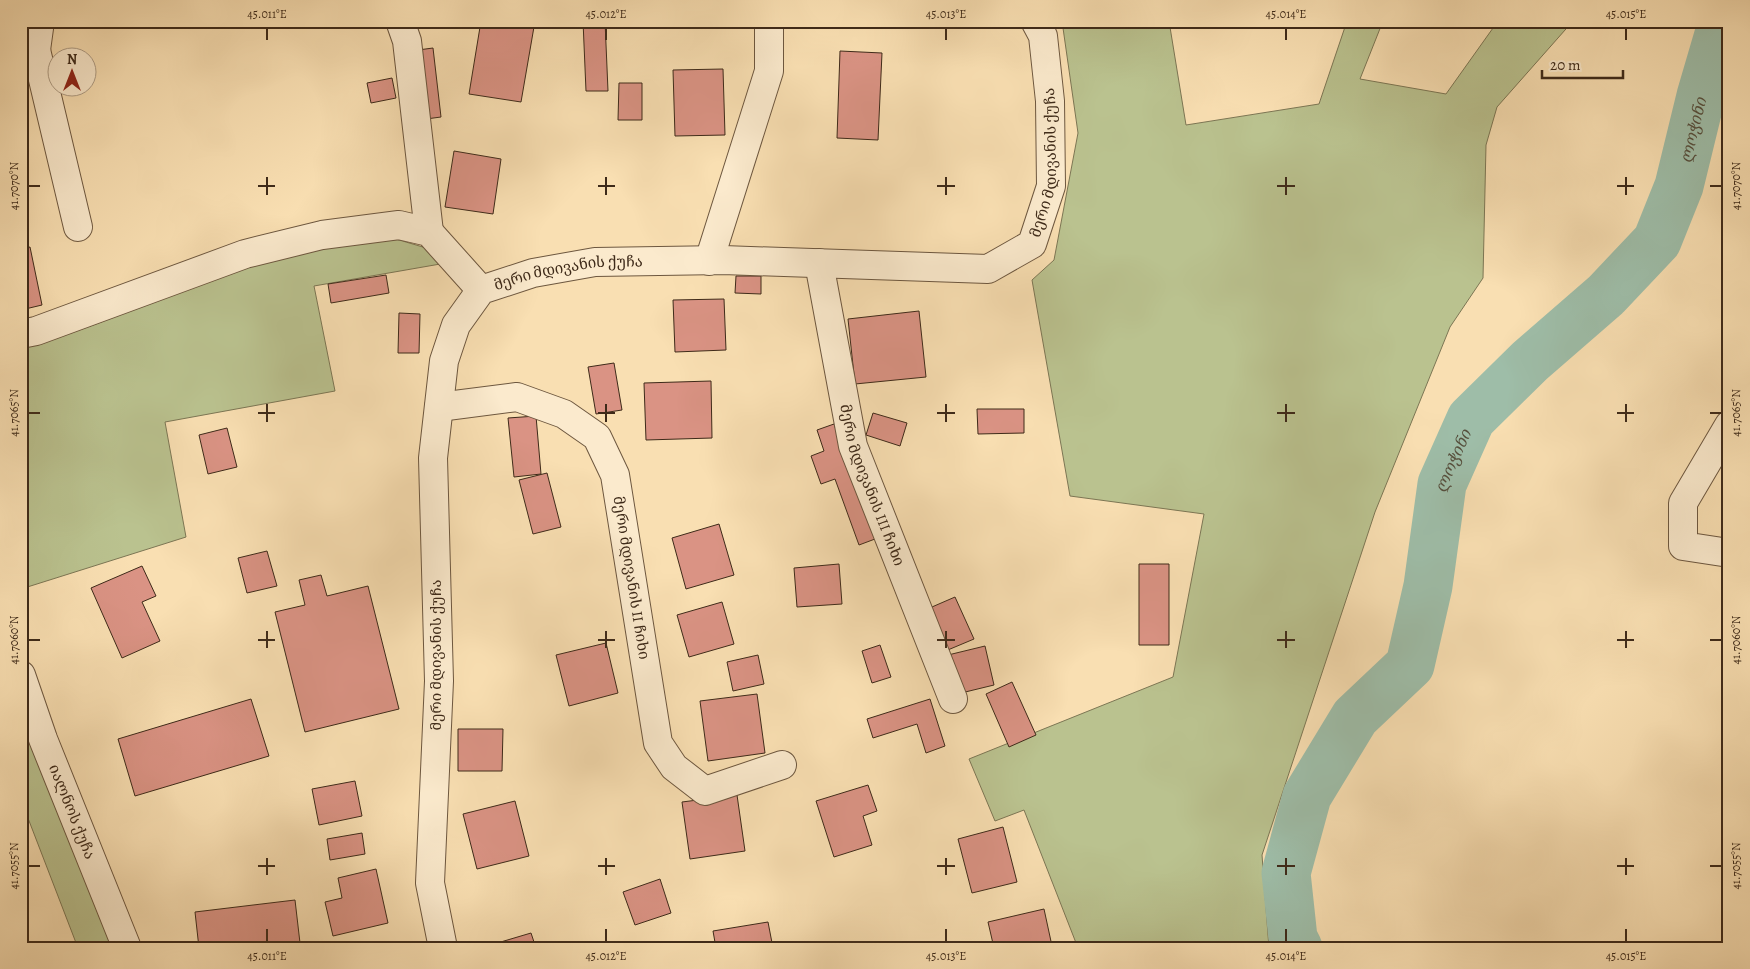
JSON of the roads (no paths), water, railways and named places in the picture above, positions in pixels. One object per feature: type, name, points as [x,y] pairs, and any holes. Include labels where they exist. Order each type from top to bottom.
[{"type":"street","points":[[40,21],[28,52],[78,226]]},
{"type":"street","points":[[400,21],[407,41],[429,232]]},
{"type":"street","points":[[709,260],[769,72],[769,21]]},
{"type":"street","name":"მერი მდივანის ქუჩა","points":[[443,948],[430,883],[439,681],[433,458],[444,361],[456,325],[481,290],[533,273],[595,262],[709,260],[988,269],[1032,244],[1051,186],[1050,101],[1043,36],[1035,21]]},
{"type":"street","points":[[21,334],[36,331],[245,254],[312,237],[399,225],[429,232],[481,290]]},
{"type":"street","name":"მერი მდივანის III ჩიხი","points":[[819,263],[853,446],[953,698]]},
{"type":"street","name":"მერი მდივანის II ჩიხი","points":[[439,407],[517,398],[564,414],[597,437],[615,476],[658,742],[674,768],[705,791],[782,765]]},
{"type":"street","points":[[1729,425],[1683,503],[1683,546],[1729,553]]},
{"type":"street","name":"იალნოს ქუჩა","points":[[21,675],[43,739],[127,948]]},
{"type":"waterway","name":"ლოჭინი","points":[[1298,948],[1293,938],[1286,873],[1307,796],[1355,717],[1410,665],[1428,586],[1442,484],[1471,419],[1530,361],[1606,295],[1657,241],[1679,186],[1701,96],[1723,21]]}]
